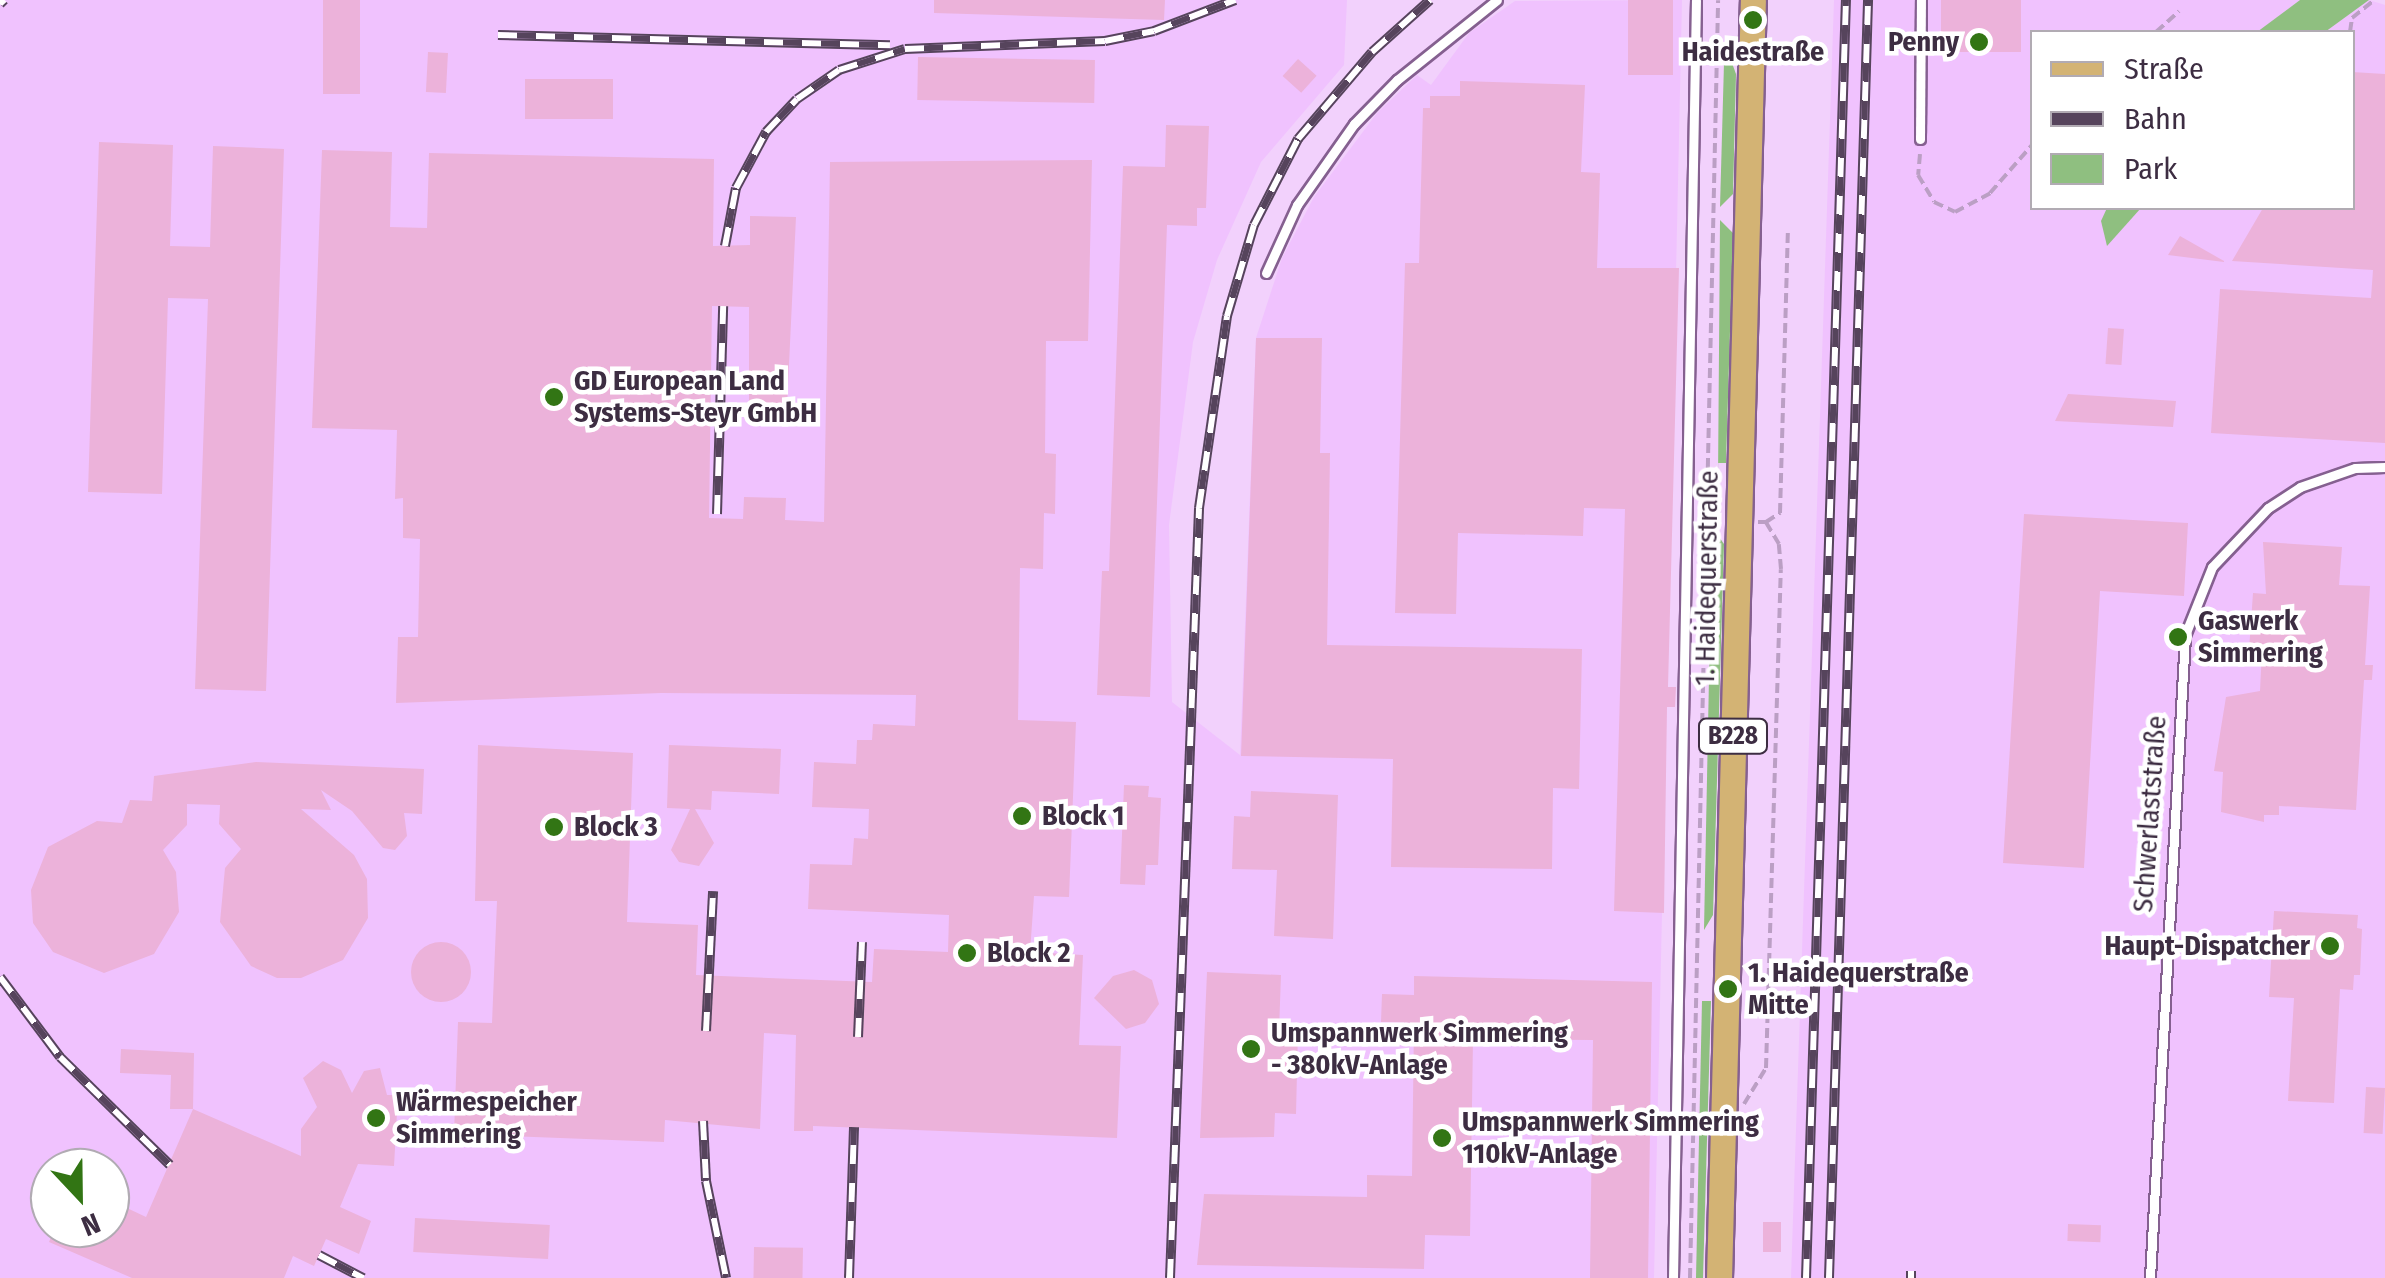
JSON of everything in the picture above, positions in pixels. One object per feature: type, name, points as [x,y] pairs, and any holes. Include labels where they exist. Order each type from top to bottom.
[{"type":"main road","name":"1. Haidequerstraße","points":[[1718,1278],[1753,0]]},
{"type":"lane","points":[[1266,274],[1297,205],[1354,124],[1397,80],[1497,0]]},
{"type":"lane","points":[[1673,1278],[1696,0]]},
{"type":"lane","points":[[1920,139],[1921,0]]},
{"type":"lane","name":"Schwerlaststraße","points":[[2150,1278],[2185,635],[2212,566],[2268,508],[2300,487],[2355,468],[2385,467]]},
{"type":"path","points":[[1690,1278],[1718,0]]},
{"type":"path","points":[[2350,30],[2352,18],[2374,0]]},
{"type":"path","points":[[2158,30],[2179,11]]},
{"type":"path","points":[[1920,139],[1918,175],[1934,202],[1955,212],[1990,194],[2030,146]]},
{"type":"path","points":[[1739,519],[1766,522],[1780,513],[1788,231]]},
{"type":"path","points":[[1723,1124],[1754,1094],[1766,1068],[1781,569],[1779,544],[1766,522]]},
{"type":"shaded area","points":[[0,0],[1347,0],[1344,65],[1261,162],[1217,260],[1193,342],[1169,525],[1172,702],[1240,755],[1256,338],[1282,258],[1314,197],[1377,113],[1417,75],[1431,85],[1469,33],[1515,1],[1682,0],[1654,1278],[0,1278]]},
{"type":"shaded area","name":"Gaswerk Simmering","points":[[1834,0],[2300,0],[2261,30],[2030,30],[2030,210],[2107,210],[2107,245],[2139,210],[2355,210],[2355,30],[2328,30],[2369,0],[2385,5],[2385,1278],[1791,1278]]},
{"type":"green space","points":[[2300,0],[2369,0],[2328,30],[2260,30]]},
{"type":"green space","points":[[1724,63],[1732,63],[1736,74],[1733,194],[1720,207]]},
{"type":"green space","points":[[2106,210],[2139,210],[2107,246],[2101,221]]},
{"type":"green space","points":[[1720,220],[1733,233],[1726,463],[1718,463]]},
{"type":"green space","points":[[1712,527],[1724,544],[1713,915],[1704,930]]},
{"type":"green space","points":[[1702,1001],[1711,1001],[1703,1278],[1696,1278]]},
{"type":"building","points":[[323,0],[360,0],[360,94],[323,94]]},
{"type":"building","points":[[934,0],[1165,0],[1164,20],[934,13]]},
{"type":"building","points":[[1628,0],[1673,0],[1673,75],[1628,75]]},
{"type":"building","points":[[1941,0],[2021,0],[2021,52],[1941,52]]},
{"type":"building","points":[[428,52],[448,53],[446,93],[426,92]]},
{"type":"building","points":[[918,57],[1095,60],[1094,103],[917,100]]},
{"type":"building","points":[[1298,59],[1317,76],[1301,93],[1283,76]]},
{"type":"building","points":[[2355,72],[2385,74],[2385,443],[2211,433],[2220,289],[2371,298],[2373,270],[2232,261],[2262,210],[2355,210]]},
{"type":"building","points":[[525,79],[613,79],[613,119],[525,119]]},
{"type":"building","points":[[1460,81],[1585,85],[1581,172],[1600,173],[1597,268],[1679,268],[1668,687],[1676,687],[1675,707],[1667,707],[1664,913],[1614,911],[1625,509],[1584,508],[1583,536],[1458,533],[1456,614],[1395,613],[1405,263],[1419,263],[1423,108],[1430,108],[1430,96],[1460,96]]},
{"type":"building","points":[[1166,125],[1209,126],[1206,208],[1197,208],[1197,226],[1167,225],[1150,697],[1097,695],[1102,571],[1109,571],[1123,166],[1165,167]]},
{"type":"building","points":[[99,142],[173,145],[170,246],[210,247],[213,146],[284,149],[266,691],[195,689],[208,299],[168,298],[162,494],[88,492]]},
{"type":"building","points":[[322,150],[392,152],[390,227],[427,228],[429,153],[714,159],[713,246],[750,245],[750,216],[796,217],[787,407],[749,406],[749,307],[712,306],[709,518],[743,519],[744,497],[786,498],[785,520],[824,522],[830,162],[1092,160],[1088,341],[1046,341],[1045,453],[1056,454],[1055,514],[1044,513],[1043,569],[1020,568],[1018,720],[1076,722],[1069,897],[1034,896],[1030,952],[1083,955],[1079,1045],[1121,1046],[1117,1138],[813,1126],[813,1131],[794,1131],[796,1035],[764,1033],[760,1129],[665,1120],[664,1142],[454,1134],[458,1022],[492,1023],[497,901],[475,901],[478,745],[633,753],[627,922],[698,925],[696,975],[872,982],[874,949],[948,952],[949,915],[808,909],[810,864],[852,865],[854,838],[868,839],[869,809],[812,807],[814,762],[856,764],[857,740],[872,740],[873,724],[915,726],[916,695],[661,693],[396,703],[398,637],[418,637],[420,539],[403,538],[403,498],[395,499],[397,430],[312,428]]},
{"type":"building","points":[[2180,236],[2224,261],[2224,262],[2168,255]]},
{"type":"building","points":[[2108,328],[2124,329],[2121,365],[2105,364]]},
{"type":"building","points":[[1256,338],[1322,338],[1320,453],[1330,453],[1327,645],[1582,649],[1579,789],[1553,788],[1552,869],[1391,867],[1393,759],[1241,756]]},
{"type":"building","points":[[2068,394],[2176,401],[2173,427],[2055,421]]},
{"type":"building","points":[[2024,514],[2188,523],[2184,596],[2100,591],[2084,868],[2003,863]]},
{"type":"building","points":[[2263,542],[2342,547],[2339,585],[2370,586],[2365,665],[2373,665],[2372,680],[2364,680],[2356,810],[2279,806],[2279,815],[2264,815],[2264,822],[2221,812],[2223,772],[2214,771],[2226,697],[2260,691],[2262,650],[2249,650],[2253,593],[2266,594]]},
{"type":"building","points":[[669,745],[781,749],[779,794],[712,791],[711,810],[695,809],[714,843],[699,866],[679,862],[671,850],[690,809],[667,808]]},
{"type":"building","points":[[256,762],[424,769],[422,814],[404,813],[407,836],[395,850],[383,848],[352,811],[321,790],[331,810],[301,809],[354,855],[367,879],[368,918],[343,960],[301,978],[277,978],[251,966],[220,922],[225,868],[241,849],[219,824],[220,805],[187,804],[187,825],[163,850],[176,872],[179,912],[154,954],[104,973],[53,952],[33,923],[31,890],[48,847],[97,821],[122,823],[130,800],[152,801],[154,776]]},
{"type":"building","points":[[1124,785],[1149,786],[1148,797],[1161,798],[1158,865],[1146,865],[1145,885],[1120,884]]},
{"type":"building","points":[[1251,791],[1338,795],[1333,939],[1274,936],[1277,870],[1232,869],[1234,816],[1250,817]]},
{"type":"building","points":[[2274,911],[2358,915],[2357,928],[2362,929],[2360,975],[2354,975],[2353,990],[2340,989],[2334,1103],[2288,1101],[2294,998],[2269,997]]},
{"type":"building","points":[[441,942],[462,951],[471,972],[462,993],[441,1002],[420,993],[411,972],[420,951]]},
{"type":"building","points":[[1134,970],[1152,980],[1159,1004],[1145,1023],[1126,1029],[1094,998],[1113,976]]},
{"type":"building","name":"Umspannwerk Simmering - 380kV-Anlage","points":[[1207,972],[1281,975],[1279,1031],[1298,1031],[1296,1114],[1275,1113],[1274,1137],[1200,1138]]},
{"type":"building","name":"Umspannwerk Simmering 110kV-Anlage","points":[[1414,976],[1652,982],[1648,1278],[1590,1278],[1593,1040],[1473,1039],[1470,1236],[1425,1235],[1424,1269],[1197,1265],[1204,1194],[1367,1197],[1367,1175],[1412,1176],[1414,1023],[1381,1022],[1382,994],[1414,995]]},
{"type":"building","points":[[121,1049],[194,1053],[193,1109],[170,1109],[171,1075],[120,1073]]},
{"type":"building","points":[[323,1061],[341,1070],[352,1093],[364,1071],[380,1068],[387,1095],[398,1095],[394,1166],[358,1164],[340,1207],[371,1221],[359,1254],[326,1239],[314,1266],[293,1256],[284,1278],[132,1278],[63,1248],[130,1248],[130,1209],[146,1217],[193,1109],[301,1156],[301,1129],[317,1107],[303,1078]]},
{"type":"building","points":[[2366,1087],[2385,1088],[2383,1134],[2364,1133]]},
{"type":"building","points":[[415,1218],[550,1225],[548,1259],[413,1252]]},
{"type":"building","points":[[1763,1222],[1781,1222],[1781,1252],[1763,1252]]},
{"type":"building","points":[[2068,1224],[2101,1225],[2100,1242],[2067,1241]]},
{"type":"building","points":[[754,1247],[803,1248],[802,1278],[753,1278]]},
{"type":"railway","points":[[0,4],[4,0]]},
{"type":"railway","points":[[725,246],[736,188],[766,132],[797,99],[839,70],[905,49],[1105,41],[1154,31],[1235,0]]},
{"type":"railway","points":[[1170,1278],[1199,508],[1227,316],[1254,225],[1298,139],[1372,52],[1430,0]]},
{"type":"railway","points":[[1806,1278],[1846,0]]},
{"type":"railway","points":[[1829,1278],[1868,0]]},
{"type":"railway","points":[[498,35],[890,45]]},
{"type":"railway","points":[[717,514],[723,306]]},
{"type":"railway","points":[[706,1031],[713,891]]},
{"type":"railway","points":[[858,1037],[862,942]]},
{"type":"railway","points":[[0,977],[60,1057],[170,1165]]},
{"type":"railway","points":[[703,1121],[706,1181],[726,1278]]},
{"type":"railway","points":[[849,1278],[854,1127]]},
{"type":"railway","points":[[319,1255],[363,1278]]},
{"type":"railway","points":[[1911,1271],[1911,1278]]},
{"type":"place","name":"Haidestraße","points":[[1753,20]]},
{"type":"place","name":"Penny","points":[[1979,42]]},
{"type":"place","name":"GD European Land Systems-Steyr GmbH","points":[[554,397]]},
{"type":"place","name":"Gaswerk Simmering","points":[[2178,637]]},
{"type":"place","name":"Block 1","points":[[1022,816]]},
{"type":"place","name":"Block 3","points":[[554,827]]},
{"type":"place","name":"Haupt-Dispatcher","points":[[2330,946]]},
{"type":"place","name":"Block 2","points":[[967,953]]},
{"type":"place","name":"1. Haidequerstraße Mitte","points":[[1728,989]]},
{"type":"place","name":"Umspannwerk Simmering - 380kV-Anlage","points":[[1251,1049]]},
{"type":"place","name":"Wärmespeicher Simmering","points":[[376,1118]]},
{"type":"place","name":"Umspannwerk Simmering 110kV-Anlage","points":[[1442,1138]]}]
